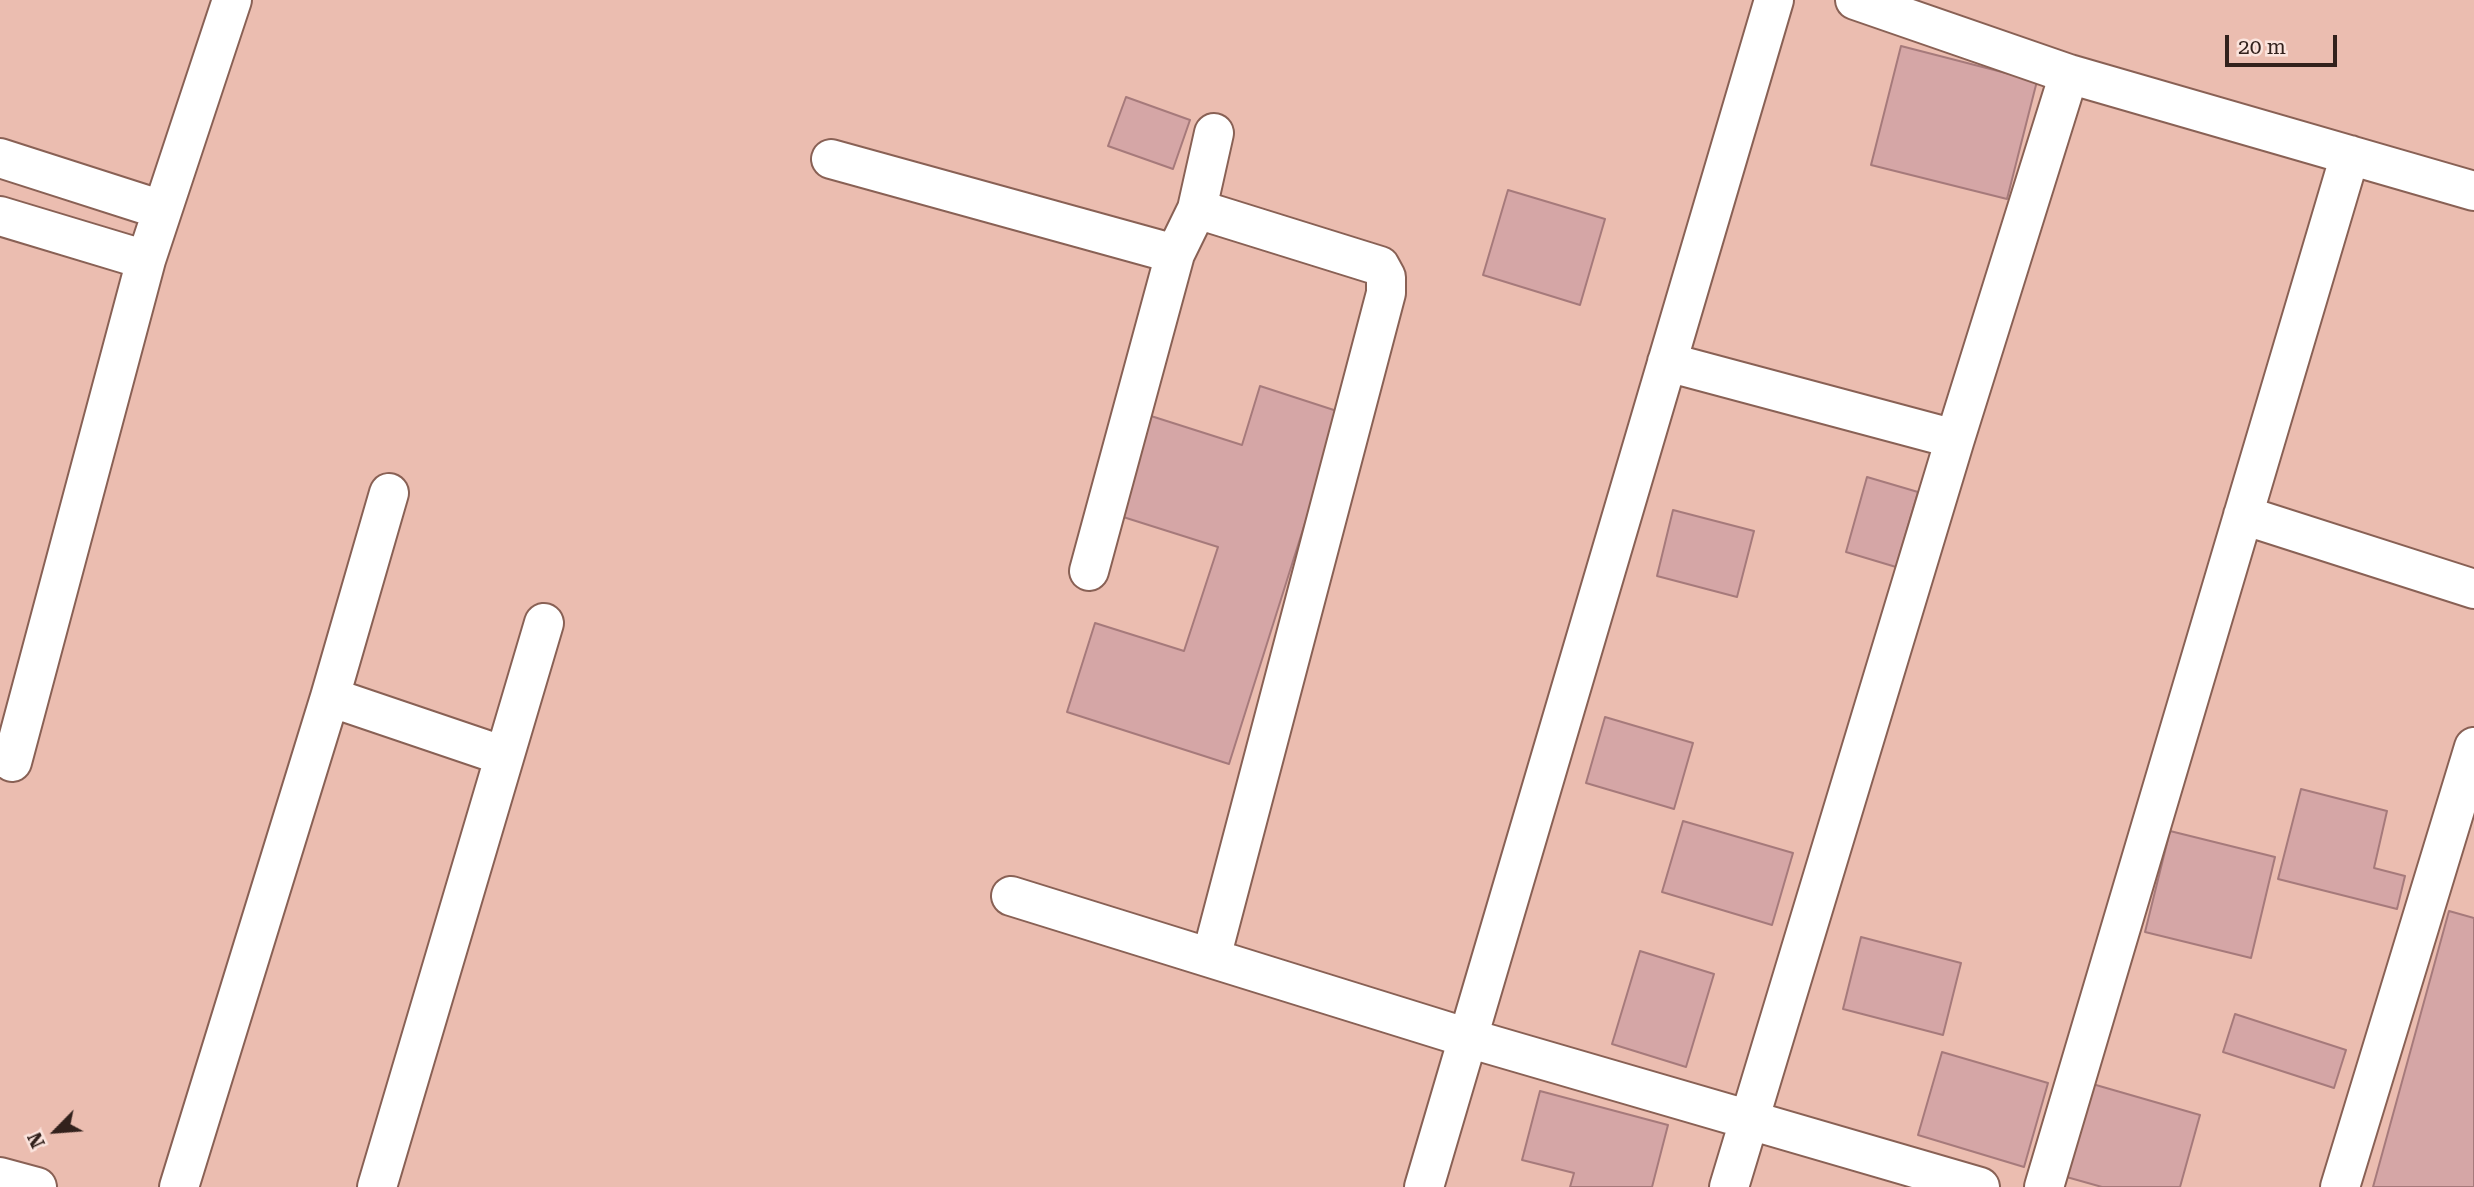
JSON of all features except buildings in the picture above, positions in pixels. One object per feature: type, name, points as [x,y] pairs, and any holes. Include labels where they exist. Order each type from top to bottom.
[{"type":"street","points":[[12,762],[146,260],[232,0]]},
{"type":"street","points":[[1424,1187],[1774,0]]},
{"type":"street","points":[[1855,0],[2069,74],[2474,191]]},
{"type":"street","points":[[1729,1187],[1955,439],[2069,74]]},
{"type":"street","points":[[1089,571],[1175,254],[1198,209],[1214,133]]},
{"type":"street","points":[[2044,1187],[2350,155]]},
{"type":"street","points":[[0,158],[162,210]]},
{"type":"street","points":[[831,159],[1175,254]]},
{"type":"street","points":[[1198,209],[1380,266],[1386,277],[1386,293],[1211,958]]},
{"type":"street","points":[[0,216],[146,260]]},
{"type":"street","points":[[1667,362],[1955,439]]},
{"type":"street","points":[[179,1187],[330,697],[389,493]]},
{"type":"street","points":[[2244,515],[2474,589]]},
{"type":"street","points":[[377,1187],[544,623]]},
{"type":"street","points":[[330,697],[503,756]]},
{"type":"street","points":[[2340,1187],[2474,747]]},
{"type":"street","points":[[1011,896],[1468,1038],[1980,1187]]},
{"type":"street","points":[[0,1177],[37,1187]]}]
